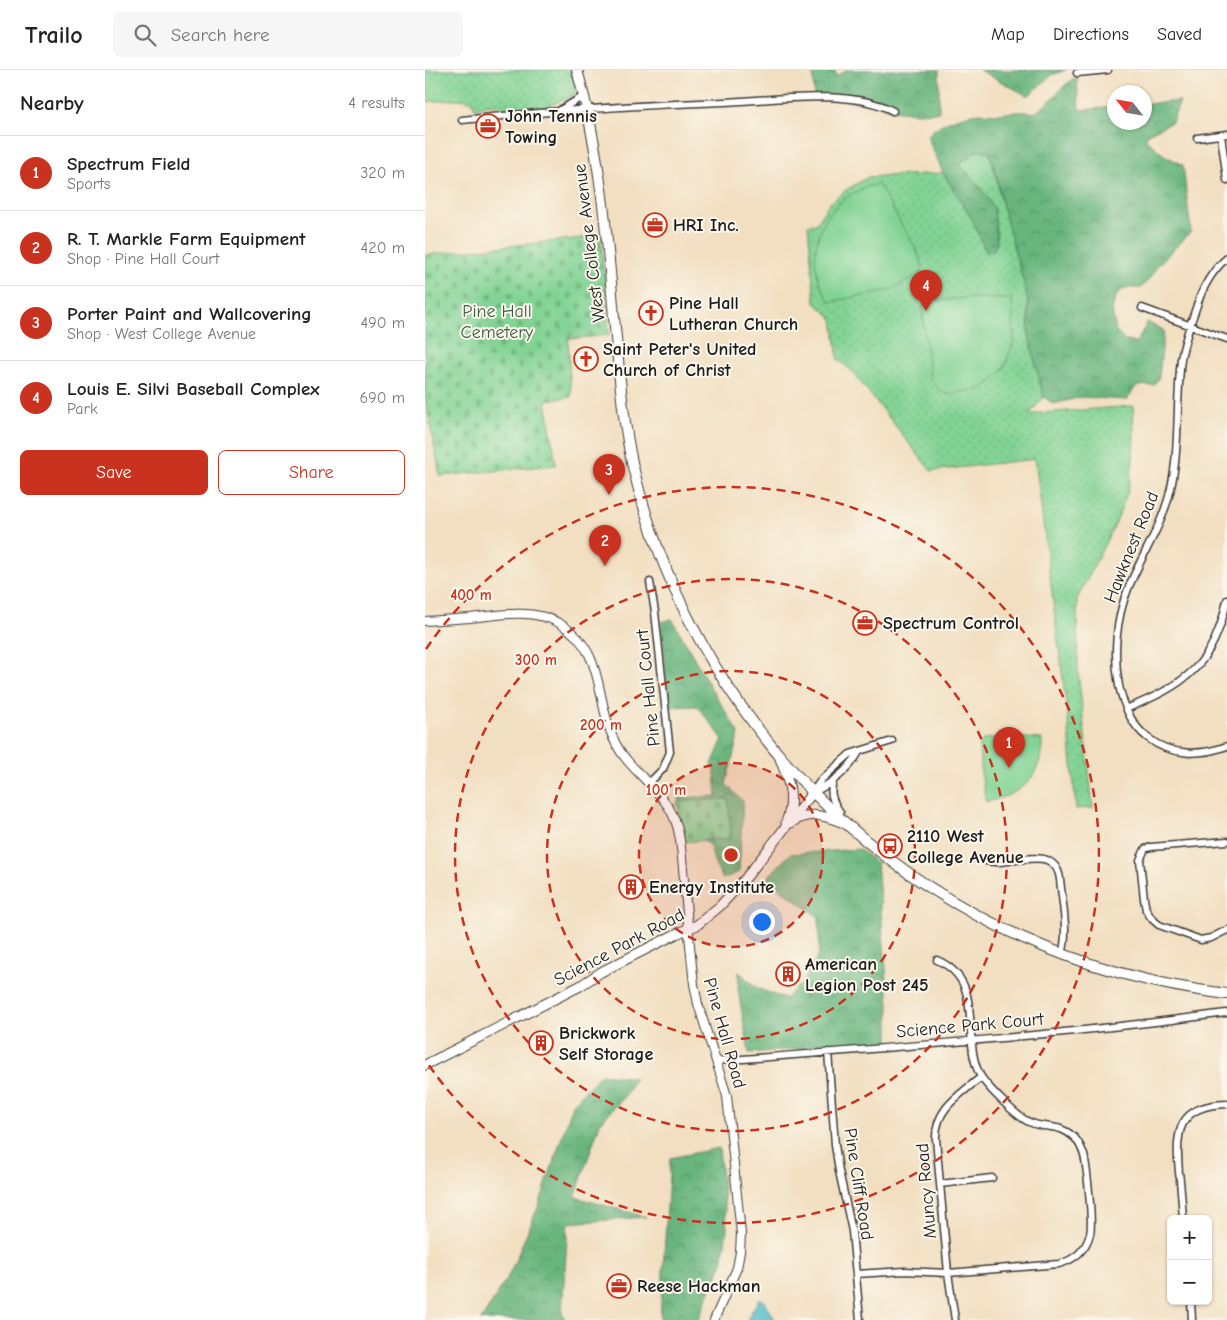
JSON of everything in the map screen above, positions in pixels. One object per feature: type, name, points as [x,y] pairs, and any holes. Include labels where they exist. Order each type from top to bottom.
[{"type":"main road","name":"West College Avenue","points":[[577,70],[587,109],[606,225],[623,412],[633,466],[644,506],[668,575],[702,645],[724,682],[757,729],[813,792],[849,825],[900,867],[971,912],[1016,934],[1091,964],[1152,981],[1227,994]]},
{"type":"main road","points":[[779,756],[792,792],[790,812],[782,832]]},
{"type":"main road","name":"Science Park Road","points":[[425,1065],[580,986],[601,972],[697,925],[729,897],[813,792]]},
{"type":"main road","points":[[782,832],[795,820],[809,815],[824,816],[849,825]]},
{"type":"street","points":[[1077,73],[1108,70]]},
{"type":"street","points":[[559,110],[584,96]]},
{"type":"street","points":[[462,120],[631,105],[807,98],[852,99],[870,102],[893,111]]},
{"type":"street","points":[[1197,138],[1224,135],[1227,180]]},
{"type":"street","name":"Hawknest Road","points":[[1227,258],[1215,269],[1206,282],[1189,325],[1181,360],[1176,456],[1171,486],[1159,526],[1133,576],[1120,615],[1116,646],[1119,682],[1126,709],[1133,722],[1145,735],[1168,749],[1184,753],[1203,752],[1227,746]]},
{"type":"street","points":[[1142,308],[1227,339]]},
{"type":"street","name":"Pine Hall Court","points":[[648,784],[663,769],[670,752],[650,582]]},
{"type":"street","points":[[1126,709],[1176,686],[1195,670],[1217,635],[1227,600]]},
{"type":"street","name":"Pine Hall Road","points":[[425,621],[522,613],[547,618],[566,628],[583,644],[594,663],[615,744],[667,806],[677,826],[696,995],[727,1096],[741,1234],[737,1268],[714,1320]]},
{"type":"street","points":[[813,792],[821,780],[850,754],[892,741]]},
{"type":"street","points":[[813,792],[828,786],[855,760],[859,752]]},
{"type":"street","points":[[835,778],[831,789],[832,799],[849,825]]},
{"type":"street","points":[[1227,841],[1151,847],[1145,849],[1140,860],[1145,905],[1148,914],[1156,923],[1201,940],[1211,938],[1227,930]]},
{"type":"street","points":[[977,859],[996,862],[1041,859],[1048,860],[1054,865],[1059,871],[1061,888],[1065,932],[1063,954]]},
{"type":"street","points":[[856,1274],[905,1271],[948,1273],[1066,1262],[1078,1254],[1086,1245],[1090,1234],[1090,1209],[1085,1158],[1077,1140],[1063,1130],[1029,1122],[1019,1115],[981,1078],[977,1069],[972,1040],[967,990],[954,972],[937,960]]},
{"type":"street","name":"Science Park Court","points":[[717,1061],[972,1040],[1226,1013]]},
{"type":"street","name":"Pine Cliff Road","points":[[828,1052],[835,1145],[852,1231],[860,1320]]},
{"type":"street","name":"Muncy Road","points":[[955,1320],[948,1273],[936,1139],[938,1120],[949,1105],[981,1078]]},
{"type":"street","points":[[1183,1215],[1177,1147],[1179,1132],[1189,1116],[1203,1107],[1227,1104]]},
{"type":"street","points":[[940,1184],[992,1178]]},
{"type":"street","points":[[1191,1305],[1192,1320]]},
{"type":"green space","points":[[425,70],[572,70],[576,89],[574,95],[542,109],[505,113],[503,106],[487,104],[475,109],[473,101],[460,99],[425,102]]},
{"type":"green space","points":[[813,70],[835,70],[836,76],[847,70],[939,70],[939,112],[916,113],[893,110],[878,104],[814,98]]},
{"type":"green space","points":[[979,70],[1066,70],[1052,75],[1028,96]]},
{"type":"green space","points":[[1077,76],[1079,110],[1107,108],[1107,130],[1152,130],[1152,103],[1180,101],[1172,122],[1146,135],[1146,140],[1164,155],[1183,165],[1191,232],[1157,266],[1141,288],[1125,288],[1117,294],[1112,309],[1116,332],[1126,341],[1137,342],[1147,322],[1164,331],[1159,377],[1154,385],[1136,386],[1127,400],[1082,397],[1053,404],[1044,397],[1029,335],[1028,301],[989,152],[974,152],[968,159],[963,160],[960,165],[979,186],[994,208],[997,243],[994,250],[986,252],[972,219],[943,173],[927,136],[944,123],[966,115],[980,113],[1035,113]]},
{"type":"green space","points":[[978,150],[989,152],[992,160],[1028,301],[1029,335],[1044,397],[1029,414],[1133,406],[1133,461],[1128,491],[1116,522],[1077,599],[1078,671],[1093,808],[1076,809],[1068,720],[1035,459],[931,471],[851,370],[838,360],[833,319],[815,303],[808,225],[816,224],[828,205],[846,190],[868,177],[943,173],[959,165]]},
{"type":"green space","points":[[878,184],[916,249],[923,266],[920,273],[893,289],[830,302],[820,284],[816,265],[816,247],[821,230],[830,214],[843,200],[859,190]]},
{"type":"green space","name":"Pine Hall Cemetery","points":[[601,236],[609,335],[568,339],[571,397],[546,400],[556,465],[440,476],[425,397],[425,255]]},
{"type":"green space","points":[[964,298],[1012,299],[1014,341],[1003,370],[992,381],[981,389],[949,394],[943,393],[930,380],[922,309],[927,302]]},
{"type":"green space","points":[[672,619],[739,733],[726,784],[743,801],[739,872],[723,879],[715,865],[710,846],[683,823],[679,798],[717,796],[715,772],[711,766],[723,739],[697,706],[669,707],[661,622]]},
{"type":"green space","points":[[1009,737],[1042,739],[1039,764],[1034,774],[1019,789],[1010,795],[986,802],[979,745],[984,739]]},
{"type":"green space","points":[[728,799],[731,838],[685,842],[677,802]]},
{"type":"green space","points":[[859,849],[877,863],[889,1004],[889,1041],[749,1053],[738,990],[739,972],[757,988],[785,999],[802,983],[819,954],[819,917],[766,879],[790,854]]},
{"type":"green space","points":[[601,1074],[635,1078],[624,1097],[600,1123],[575,1197],[646,1217],[568,1223],[562,1313],[565,1320],[480,1320],[510,1273],[539,1205],[573,1104]]},
{"type":"green space","points":[[719,1148],[727,1229],[722,1265],[699,1320],[660,1320],[670,1158]]},
{"type":"water","points":[[759,1299],[765,1301],[775,1320],[747,1320]]},
{"type":"place","name":"John Tennis Towing","points":[[488,126]]},
{"type":"place","name":"HRI Inc.","points":[[655,225]]},
{"type":"place","name":"Louis E. Silvi Baseball Complex","points":[[926,311]]},
{"type":"place","name":"Pine Hall Lutheran Church","points":[[651,313]]},
{"type":"place","name":"Saint Peter's United Church of Christ","points":[[586,359]]},
{"type":"place","name":"Porter Paint and Wallcovering","points":[[609,495]]},
{"type":"place","name":"R. T. Markle Farm Equipment","points":[[605,566]]},
{"type":"place","name":"Spectrum Control","points":[[865,623]]},
{"type":"place","name":"Spectrum Field","points":[[1009,768]]},
{"type":"place","name":"2110 West College Avenue","points":[[890,846]]},
{"type":"place","name":"Energy Institute","points":[[631,887]]},
{"type":"place","name":"American Legion Post 245","points":[[788,974]]},
{"type":"place","name":"Brickwork Self Storage","points":[[541,1043]]},
{"type":"place","name":"Reese Hackman","points":[[619,1286]]}]
